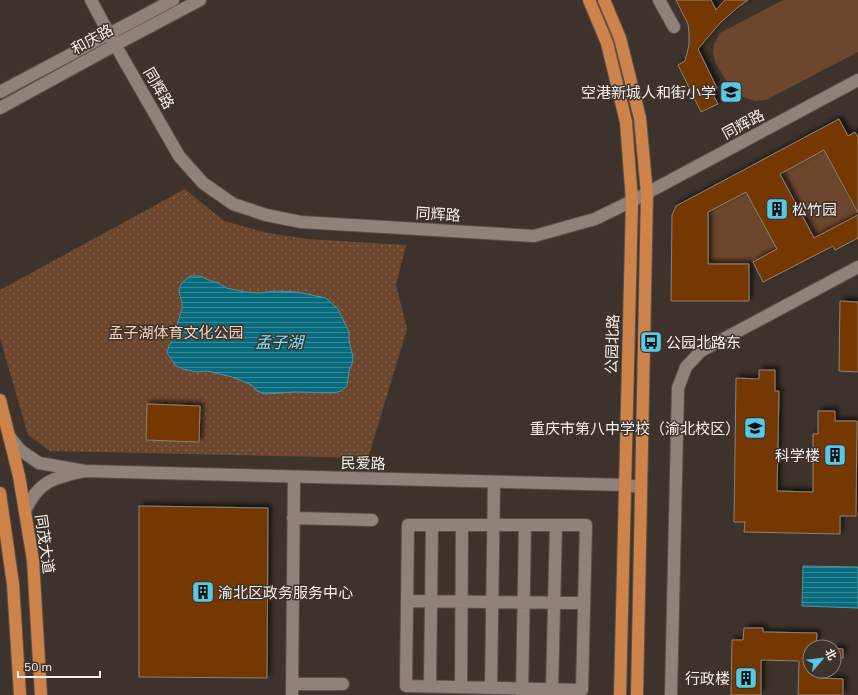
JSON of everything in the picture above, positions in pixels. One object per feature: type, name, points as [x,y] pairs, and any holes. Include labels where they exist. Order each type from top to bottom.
[{"type":"main road","name":"公园北路","points":[[589,0],[606,43],[626,122],[632,201],[620,695]]},
{"type":"main road","name":"公园北路","points":[[604,0],[620,38],[640,118],[646,194],[637,695]]},
{"type":"main road","name":"同茂大道","points":[[0,400],[19,476],[33,560],[42,695]]},
{"type":"main road","points":[[0,493],[13,584],[20,695]]},
{"type":"street","name":"同辉路","points":[[91,0],[115,45],[179,156],[203,183],[233,204],[266,215],[301,222],[534,236],[595,219],[646,194],[858,80]]},
{"type":"street","name":"和庆路","points":[[0,92],[173,0]]},
{"type":"street","name":"和庆路","points":[[0,108],[200,0]]},
{"type":"street","points":[[659,0],[674,27]]},
{"type":"street","points":[[671,695],[678,388],[686,367],[701,351],[858,267]]},
{"type":"street","points":[[9,436],[20,450],[39,463],[85,471]]},
{"type":"street","points":[[25,511],[31,497],[40,487],[62,476],[85,471]]},
{"type":"street","name":"民爱路","points":[[85,471],[624,485],[640,487]]},
{"type":"street","points":[[294,477],[292,690],[343,684]]},
{"type":"street","points":[[491,687],[494,482]]},
{"type":"street","points":[[293,518],[372,520]]},
{"type":"street","points":[[430,686],[432,525]]},
{"type":"street","points":[[461,687],[462,525]]},
{"type":"street","points":[[494,525],[586,525],[582,690],[552,689],[522,692],[491,687],[406,686],[408,526],[494,525]]},
{"type":"street","points":[[522,692],[525,525]]},
{"type":"street","points":[[552,689],[556,525]]},
{"type":"street","points":[[407,601],[584,603]]},
{"type":"green space","points":[[783,0],[858,0],[858,52],[766,100],[755,101],[743,97],[732,90],[715,62],[713,52],[714,44],[720,33]]},
{"type":"green space","points":[[824,150],[858,215],[814,238],[780,174]]},
{"type":"green space","name":"孟子湖体育文化公园","points":[[185,189],[224,221],[268,233],[307,239],[406,245],[396,285],[407,329],[368,458],[50,451],[28,435],[0,338],[0,290]]},
{"type":"green space","points":[[746,192],[779,252],[770,254],[749,264],[694,264],[708,260],[708,212]]},
{"type":"water","name":"孟子湖","points":[[190,276],[200,276],[227,288],[245,292],[297,292],[326,298],[338,309],[349,332],[349,341],[353,357],[347,386],[341,391],[334,393],[296,392],[265,394],[257,391],[252,385],[232,377],[207,371],[197,372],[176,366],[167,353],[169,345],[174,338],[182,309],[182,302],[179,292],[181,284]]},
{"type":"water","points":[[803,566],[858,567],[858,608],[802,606]]},
{"type":"building","points":[[676,0],[711,0],[716,10],[725,0],[748,0],[720,23],[698,49],[717,88],[711,91],[718,104],[701,112],[678,65],[685,61],[689,45],[689,34],[688,24]]},
{"type":"building","name":"松竹园","points":[[839,119],[848,136],[855,132],[858,137],[858,213],[824,150],[780,174],[814,238],[858,215],[858,238],[835,250],[833,246],[763,282],[753,262],[777,249],[746,192],[708,212],[708,264],[749,264],[749,301],[671,301],[672,215],[676,206]]},
{"type":"building","points":[[840,301],[858,302],[858,372],[839,371]]},
{"type":"building","name":"科学楼","points":[[759,370],[775,370],[775,391],[779,391],[777,491],[813,492],[813,434],[818,434],[818,411],[835,411],[835,421],[857,421],[856,516],[840,516],[840,534],[744,532],[745,522],[734,522],[736,378],[759,379]]},
{"type":"building","points":[[147,404],[200,406],[199,442],[146,440]]},
{"type":"building","name":"渝北区政务服务中心","points":[[139,506],[268,508],[267,678],[139,677]]},
{"type":"building","name":"行政楼","points":[[744,628],[763,628],[763,632],[817,633],[817,639],[802,639],[802,679],[843,679],[843,695],[798,695],[799,661],[761,660],[761,695],[731,695],[732,640],[743,640]]},
{"type":"place","name":"空港新城人和街小学","points":[[731,92]]},
{"type":"place","name":"松竹园","points":[[777,209]]},
{"type":"place","name":"公园北路东","points":[[651,342]]},
{"type":"place","name":"重庆市第八中学校（渝北校区）","points":[[755,428]]},
{"type":"place","name":"科学楼","points":[[835,455]]},
{"type":"place","name":"渝北区政务服务中心","points":[[203,592]]},
{"type":"place","name":"行政楼","points":[[746,678]]}]
